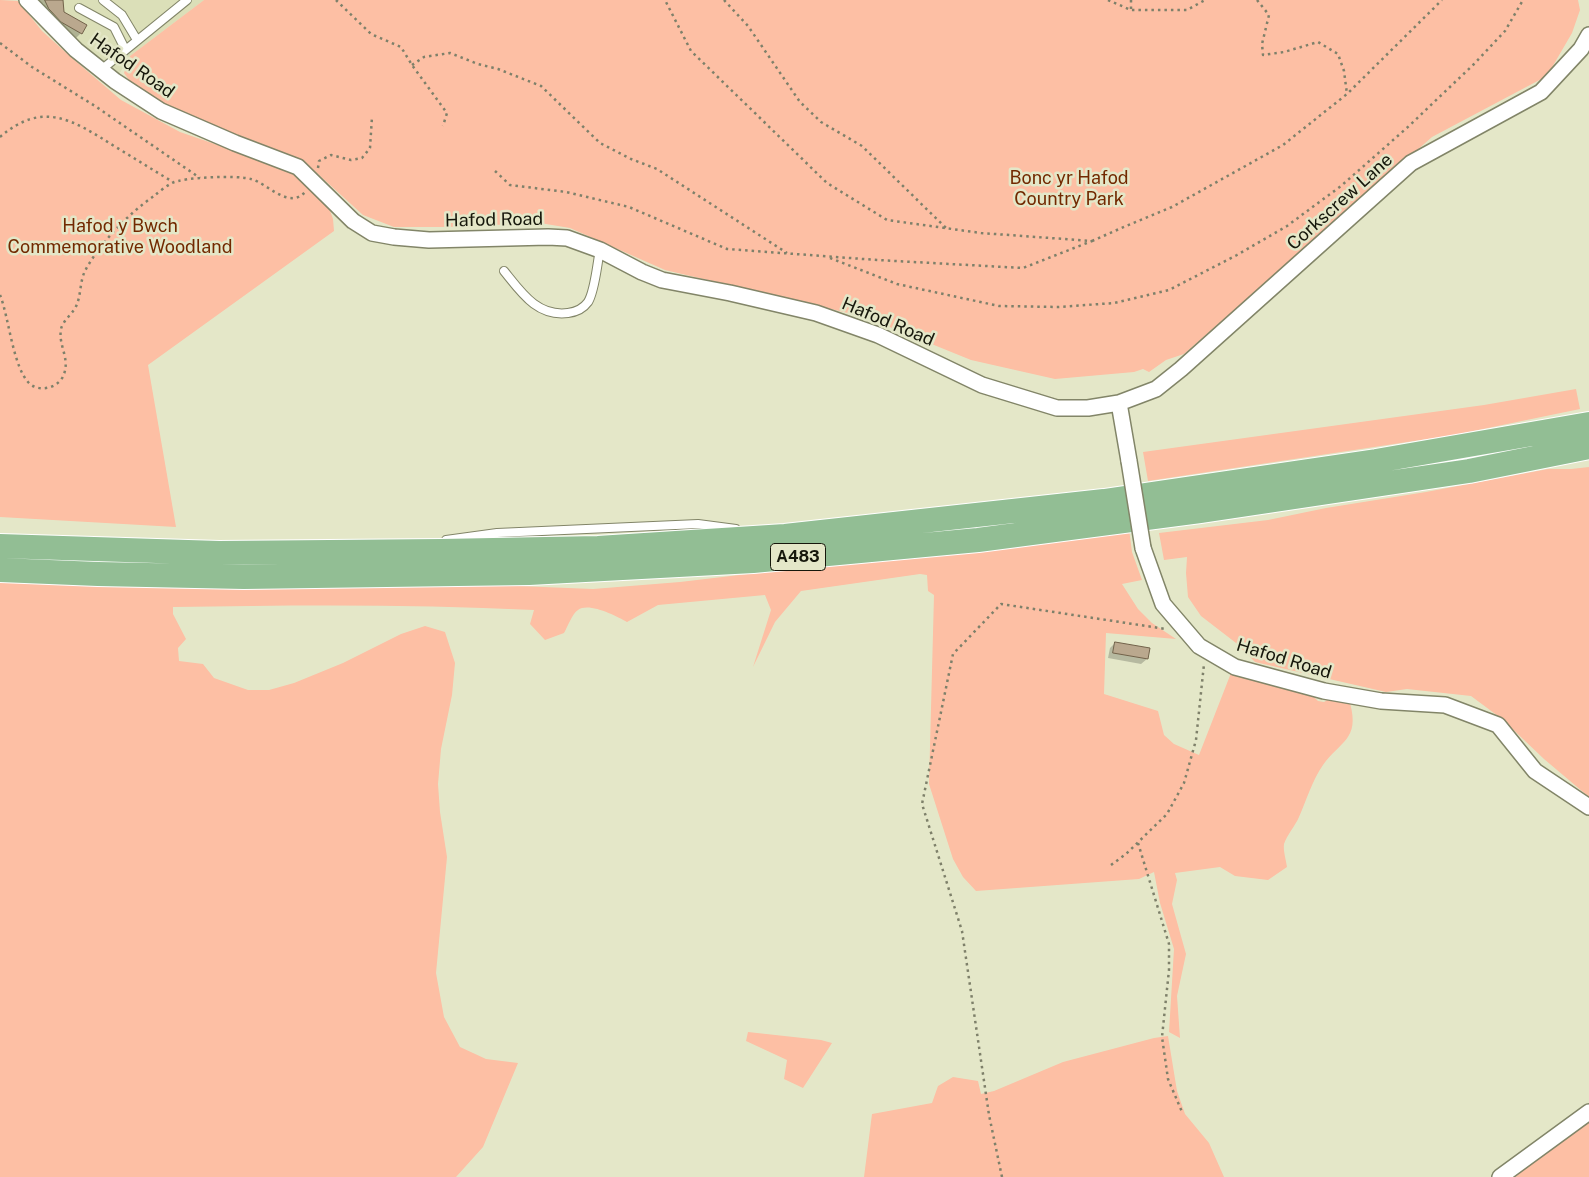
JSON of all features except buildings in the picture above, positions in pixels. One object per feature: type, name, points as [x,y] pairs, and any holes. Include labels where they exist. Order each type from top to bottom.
[{"type":"highway","name":"A483","points":[[0,546],[219,553],[441,551],[598,548],[785,536],[1104,501],[1376,462],[1589,424]]},
{"type":"highway","name":"A483","points":[[0,570],[244,577],[529,573],[753,561],[978,540],[1200,511],[1469,471],[1589,447]]},
{"type":"street","name":"Hafod Road","points":[[27,0],[76,50],[115,81],[161,111],[235,143],[298,166],[353,222],[372,232],[394,237],[430,240],[567,238],[600,250],[642,272],[662,280],[730,293],[816,314],[869,332],[982,385],[1020,398],[1057,408],[1088,408],[1119,403],[1143,548],[1164,604],[1199,646],[1234,667],[1324,692],[1381,701],[1445,704],[1498,725],[1535,771],[1589,807]]},
{"type":"street","name":"Corkscrew Lane","points":[[1119,403],[1156,389],[1181,369],[1411,164],[1541,92],[1581,49],[1589,35]]},
{"type":"street","points":[[1500,1177],[1589,1112]]},
{"type":"lane","points":[[103,0],[122,15],[137,40]]},
{"type":"lane","points":[[100,70],[187,0]]},
{"type":"lane","points":[[79,8],[114,27],[125,49]]},
{"type":"lane","points":[[504,271],[528,300],[542,309],[562,314],[575,312],[589,301],[600,250]]},
{"type":"lane","points":[[440,541],[497,534],[698,524],[785,536]]},
{"type":"lane","points":[[363,551],[430,542]]},
{"type":"path","points":[[336,0],[371,34],[401,47],[447,113],[443,126]]},
{"type":"path","points":[[665,0],[691,51],[827,183],[887,220],[980,233],[1092,241]]},
{"type":"path","points":[[724,0],[748,26],[800,102],[821,122],[862,146],[946,229]]},
{"type":"path","points":[[1108,0],[1131,10],[1187,10],[1204,0]]},
{"type":"path","points":[[1131,0],[1131,10]]},
{"type":"path","points":[[1257,0],[1269,16],[1262,44],[1263,55],[1284,52],[1318,42],[1338,54],[1344,70],[1347,94]]},
{"type":"path","points":[[495,171],[510,185],[566,192],[629,207],[727,248],[1023,268],[1172,207],[1283,145],[1347,94],[1442,0]]},
{"type":"path","points":[[826,256],[897,284],[999,306],[1059,307],[1114,303],[1170,290],[1287,226],[1341,186],[1409,126],[1474,64],[1505,31],[1523,0]]},
{"type":"path","points":[[0,43],[32,67],[95,106],[201,179]]},
{"type":"path","points":[[412,65],[424,57],[450,53],[541,86],[600,143],[631,159],[657,169],[788,253]]},
{"type":"path","points":[[0,295],[19,366],[30,384],[39,388],[48,388],[61,381],[65,373],[66,362],[61,328],[77,305],[85,272],[99,250],[119,226],[142,204],[173,182],[221,177],[251,179],[283,196],[293,198],[302,195],[322,176],[317,170],[319,161],[331,155],[351,160],[362,158],[370,148],[372,117]]},
{"type":"path","points":[[0,137],[14,125],[34,118],[60,118],[79,124],[173,182]]},
{"type":"path","points":[[1002,1177],[989,1114],[962,931],[922,804],[953,654],[1001,604],[1187,632]]},
{"type":"path","points":[[1111,865],[1126,854],[1167,814],[1184,783],[1196,740],[1206,650]]},
{"type":"path","points":[[1138,843],[1169,944],[1169,970],[1162,1037],[1168,1079],[1182,1112]]},
{"type":"shaded area","points":[[27,0],[204,0],[130,56],[115,81]]},
{"type":"green space","name":"Hafod y Bwch Commemorative Woodland","points":[[0,0],[18,1],[42,31],[121,100],[180,132],[290,170],[310,186],[328,205],[333,219],[334,231],[148,365],[176,527],[0,517]]},
{"type":"green space","name":"Bonc yr Hafod Country Park","points":[[204,0],[1578,0],[1580,10],[1572,33],[1547,76],[1432,137],[1184,354],[1166,360],[1149,372],[1143,369],[1134,372],[1055,379],[971,360],[865,317],[665,270],[570,228],[540,223],[394,227],[363,215],[308,165],[180,114],[132,84],[124,73],[130,56]]},
{"type":"green space","points":[[1576,389],[1580,409],[1454,435],[1148,481],[1143,452],[1484,405]]},
{"type":"green space","points":[[1589,467],[1589,797],[1544,759],[1502,719],[1471,696],[1407,689],[1386,692],[1255,662],[1236,643],[1201,616],[1188,597],[1187,557],[1164,560],[1159,533],[1268,520],[1548,469]]},
{"type":"green space","points":[[1129,529],[1132,552],[1142,580],[1122,584],[1138,609],[1152,623],[1176,639],[1106,633],[1104,694],[1158,711],[1164,735],[1174,744],[1199,755],[1231,673],[1266,684],[1308,691],[1318,701],[1324,702],[1329,699],[1350,703],[1352,715],[1352,725],[1347,739],[1329,757],[1319,771],[1299,817],[1285,841],[1284,849],[1287,867],[1268,880],[1235,876],[1220,867],[1175,873],[1177,880],[1172,904],[1186,954],[1177,996],[1180,1038],[1169,1032],[1174,949],[1160,903],[1154,872],[1139,879],[976,891],[963,877],[953,859],[929,784],[934,595],[928,591],[927,575],[920,574],[801,591],[775,622],[753,667],[771,610],[765,595],[658,605],[627,622],[602,611],[583,608],[574,614],[564,633],[545,640],[530,624],[534,610],[354,606],[173,607],[173,614],[186,639],[178,648],[179,661],[203,664],[214,678],[248,690],[269,690],[294,683],[343,663],[401,634],[425,626],[445,632],[455,663],[452,695],[441,749],[438,784],[447,857],[436,973],[444,1017],[460,1047],[486,1059],[518,1063],[483,1147],[456,1177],[0,1177],[0,578],[518,586],[593,589],[680,582]]},
{"type":"green space","points":[[748,1032],[821,1040],[832,1043],[803,1088],[784,1079],[787,1060],[746,1041]]},
{"type":"green space","points":[[1168,1036],[1177,1091],[1185,1114],[1209,1143],[1224,1177],[864,1177],[872,1114],[932,1103],[938,1086],[953,1077],[978,1081],[981,1094],[994,1091],[1063,1062]]},
{"type":"green space","points":[[1589,1120],[1589,1177],[1514,1177]]}]
